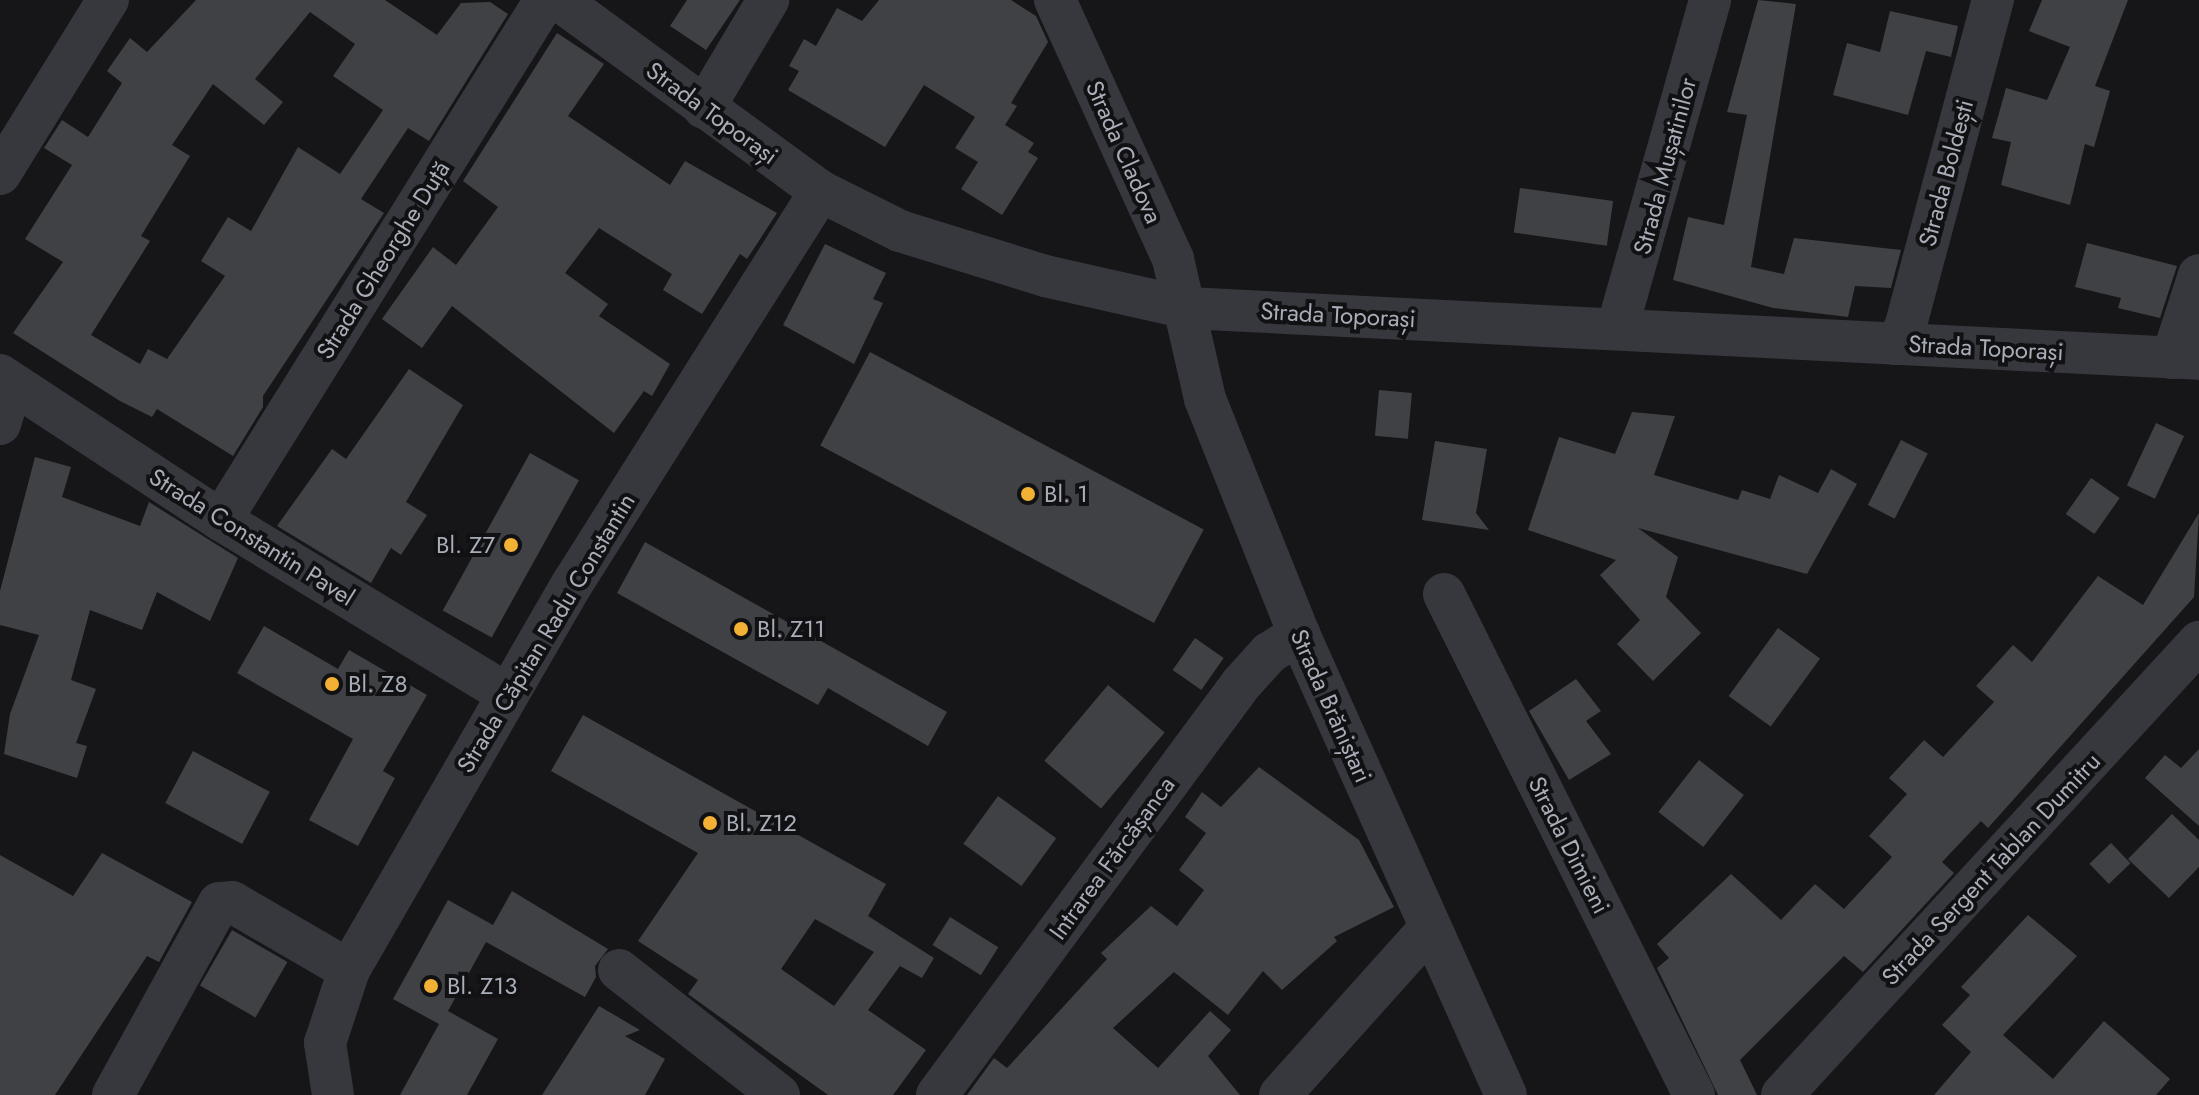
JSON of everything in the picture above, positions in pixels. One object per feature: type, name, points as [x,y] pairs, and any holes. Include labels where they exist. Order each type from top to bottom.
[{"type":"street","name":"Strada Gheorghe Duță","points":[[221,520],[545,0]]},
{"type":"street","name":"Strada Toporași","points":[[559,0],[820,191],[964,254],[1187,308],[2186,358]]},
{"type":"street","points":[[704,108],[768,0]]},
{"type":"street","name":"Strada Cladova","points":[[1055,0],[1173,259],[1187,308]]},
{"type":"street","name":"Strada Mușatinilor","points":[[1617,329],[1710,0]]},
{"type":"street","name":"Strada Boldești","points":[[1895,344],[1905,328],[1993,0]]},
{"type":"street","points":[[0,174],[99,4]]},
{"type":"street","name":"Strada Căpitan Radu Constantin","points":[[333,1095],[325,1043],[349,970],[507,694],[820,191]]},
{"type":"street","points":[[2186,358],[2199,275]]},
{"type":"street","name":"Strada Brăniștari","points":[[1187,308],[1205,399],[1299,634],[1506,1095]]},
{"type":"street","name":"Strada Constantin Pavel","points":[[6,379],[221,520],[507,694]]},
{"type":"street","points":[[0,424],[6,379]]},
{"type":"street","name":"Strada Dimieni","points":[[1444,594],[1694,1095]]},
{"type":"street","name":"Intrarea Fărcășanca","points":[[937,1095],[1241,684],[1269,653],[1299,634]]},
{"type":"street","name":"Strada Sergent Tablan Dumitru","points":[[1782,1095],[2192,660]]},
{"type":"street","points":[[113,1095],[219,903],[232,902],[349,970]]},
{"type":"street","points":[[1280,1095],[1429,929]]},
{"type":"street","points":[[619,970],[779,1095]]},
{"type":"building","points":[[196,0],[385,0],[437,35],[461,3],[490,2],[508,14],[429,141],[408,128],[361,199],[384,213],[263,396],[263,407],[233,456],[157,409],[152,417],[120,401],[13,333],[63,262],[25,239],[72,165],[44,148],[62,120],[88,137],[122,83],[107,71],[130,38],[147,52]],"holes":[[[310,12],[355,44],[333,76],[383,110],[340,174],[298,147],[251,231],[228,217],[201,261],[225,276],[167,359],[148,349],[140,364],[91,335],[150,241],[141,236],[190,156],[172,145],[213,84],[264,125],[283,102],[255,79]]]},
{"type":"building","points":[[687,0],[740,0],[706,50],[670,26]]},
{"type":"building","points":[[879,0],[1011,0],[1036,16],[1048,42],[1011,103],[1017,106],[1005,125],[1034,143],[1028,152],[1038,158],[1002,215],[961,189],[978,162],[955,148],[975,117],[924,85],[885,147],[788,90],[799,71],[789,66],[804,39],[816,46],[837,8],[862,21]]},
{"type":"building","points":[[1758,0],[1796,4],[1751,267],[1784,274],[1794,238],[1901,250],[1891,288],[1855,286],[1848,317],[1773,308],[1673,280],[1688,217],[1724,225],[1747,115],[1727,112]]},
{"type":"building","points":[[2042,0],[2128,0],[2095,86],[2110,91],[2094,147],[2085,144],[2070,205],[2001,185],[2011,142],[1992,138],[2006,88],[2047,100],[2070,47],[2029,31]]},
{"type":"building","points":[[1890,11],[1958,26],[1951,57],[1926,51],[1908,115],[1833,95],[1847,43],[1880,52]]},
{"type":"building","points":[[557,33],[604,64],[568,116],[670,185],[685,161],[777,213],[747,259],[740,254],[702,314],[663,290],[672,274],[599,228],[565,273],[608,304],[599,316],[670,364],[652,396],[644,391],[614,433],[452,306],[422,348],[382,319],[433,247],[456,265],[498,207],[463,181]]},
{"type":"building","points":[[1520,188],[1613,201],[1607,246],[1514,233]]},
{"type":"building","points":[[2087,243],[2177,266],[2160,318],[2118,308],[2121,298],[2075,287]]},
{"type":"building","points":[[825,244],[886,273],[873,299],[883,303],[854,364],[783,325]]},
{"type":"building","name":"Bl. 1","points":[[870,352],[1204,529],[1154,623],[820,446]]},
{"type":"building","points":[[409,369],[463,405],[406,502],[427,515],[401,555],[391,548],[371,583],[277,526],[332,449],[346,459]]},
{"type":"building","points":[[1379,390],[1412,393],[1408,439],[1375,436]]},
{"type":"building","points":[[1632,412],[1675,416],[1654,475],[1738,500],[1742,490],[1770,499],[1779,475],[1818,493],[1831,469],[1857,484],[1807,574],[1638,528],[1678,557],[1666,597],[1701,633],[1653,681],[1617,644],[1640,620],[1600,575],[1616,560],[1528,530],[1559,437],[1615,454]]},
{"type":"building","points":[[2156,423],[2184,436],[2155,499],[2127,486]]},
{"type":"building","points":[[1901,440],[1928,454],[1895,519],[1868,505]]},
{"type":"building","points":[[1435,441],[1487,449],[1476,513],[1489,530],[1422,520]]},
{"type":"building","name":"Bl. Z7","points":[[530,453],[579,480],[492,638],[443,610]]},
{"type":"building","points":[[35,457],[71,467],[62,497],[140,526],[149,502],[238,558],[210,621],[157,592],[142,630],[90,610],[71,680],[96,689],[76,743],[87,746],[77,778],[4,754],[10,714],[39,635],[0,625],[0,591]]},
{"type":"building","points":[[2091,478],[2120,498],[2094,534],[2066,514]]},
{"type":"building","points":[[2199,513],[2194,597],[1988,828],[1981,821],[1942,862],[1954,873],[1863,972],[1844,956],[1740,1060],[1757,1095],[1718,1095],[1657,968],[1669,958],[1657,944],[1731,874],[1781,920],[1815,884],[1844,909],[1892,857],[1869,836],[1907,794],[1889,778],[1924,740],[1943,757],[1994,702],[1976,686],[2013,645],[2032,662],[2098,576],[2143,605]]},
{"type":"building","name":"Bl. Z11","points":[[645,542],[947,712],[928,746],[828,688],[818,705],[617,593]]},
{"type":"building","points":[[264,626],[338,669],[349,650],[427,695],[383,771],[395,778],[358,846],[309,820],[353,739],[237,673]]},
{"type":"building","points":[[1778,628],[1820,659],[1771,727],[1729,696]]},
{"type":"building","points":[[1195,638],[1224,658],[1201,690],[1173,670]]},
{"type":"building","points":[[1576,679],[1601,711],[1586,721],[1611,754],[1569,780],[1529,711]]},
{"type":"building","points":[[1108,685],[1165,733],[1101,808],[1044,761]]},
{"type":"building","points":[[583,715],[886,884],[868,916],[934,958],[922,978],[900,966],[868,1010],[926,1050],[893,1095],[828,1095],[688,994],[698,980],[638,941],[698,853],[551,771]],"holes":[[[815,919],[874,952],[834,1006],[781,969]]]},
{"type":"building","points":[[2199,749],[2199,826],[2145,778],[2165,755],[2181,768]]},
{"type":"building","points":[[193,751],[270,792],[242,844],[165,803]]},
{"type":"building","points":[[1699,760],[1744,795],[1703,847],[1658,812]]},
{"type":"building","points":[[1259,767],[1359,840],[1394,907],[1334,937],[1337,941],[1282,990],[1263,971],[1228,1015],[1174,972],[1113,1028],[1158,1068],[1210,1011],[1231,1030],[1208,1056],[1240,1095],[967,1095],[994,1058],[1007,1068],[1107,959],[1101,953],[1151,906],[1177,926],[1204,890],[1179,870],[1206,833],[1185,817],[1202,792],[1221,807]]},
{"type":"building","points":[[998,796],[1056,838],[1022,886],[963,844]]},
{"type":"building","points":[[2172,814],[2199,840],[2199,867],[2169,898],[2128,859]]},
{"type":"building","points":[[2111,843],[2130,863],[2109,884],[2089,864]]},
{"type":"building","points":[[102,853],[192,902],[159,962],[147,956],[55,1095],[0,1095],[0,855],[73,896]]},
{"type":"building","name":"Bl. Z13","points":[[512,891],[608,949],[595,966],[596,977],[585,997],[486,942],[448,1011],[498,1039],[467,1095],[400,1095],[439,1024],[393,999],[448,900],[493,925]]},
{"type":"building","points":[[2028,915],[2077,956],[2003,1035],[2053,1079],[2104,1021],[2170,1079],[2156,1095],[1934,1095],[1971,1052],[1942,1025],[1970,995],[1961,987]]},
{"type":"building","points":[[950,917],[998,947],[981,975],[933,945]]},
{"type":"building","points":[[232,930],[287,962],[255,1017],[200,985]]},
{"type":"building","points":[[599,1006],[640,1030],[625,1036],[665,1059],[645,1095],[542,1095]]},
{"type":"place","name":"Bl. 1","points":[[1028,494]]},
{"type":"place","name":"Bl. Z7","points":[[511,545]]},
{"type":"place","name":"Bl. Z11","points":[[741,629]]},
{"type":"place","name":"Bl. Z8","points":[[332,684]]},
{"type":"place","name":"Bl. Z12","points":[[710,823]]},
{"type":"place","name":"Bl. Z13","points":[[431,986]]}]
